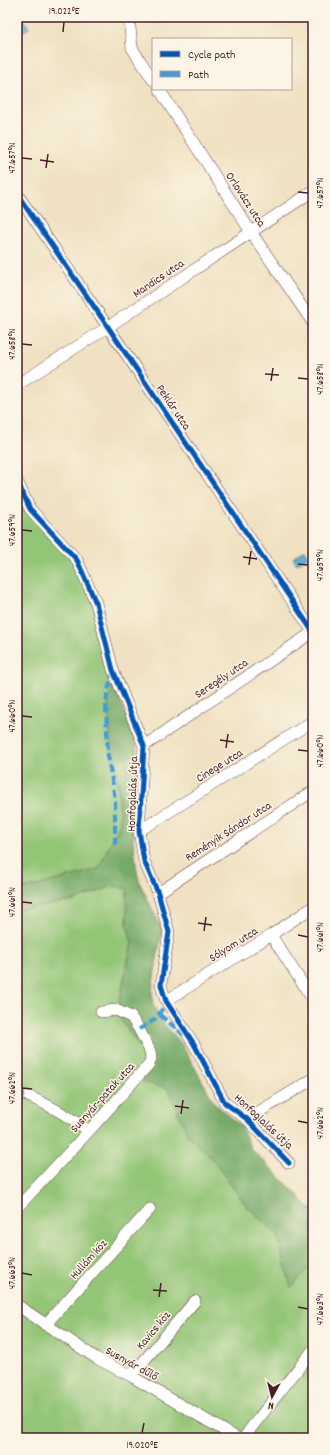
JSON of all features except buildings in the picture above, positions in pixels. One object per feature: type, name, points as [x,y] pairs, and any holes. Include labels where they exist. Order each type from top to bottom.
[{"type":"street","points":[[129,17],[132,48],[152,78]]},
{"type":"street","name":"Orlovácz utca","points":[[160,90],[251,232],[313,323]]},
{"type":"street","name":"Mandics utca","points":[[17,385],[108,327],[313,191]]},
{"type":"street","name":"Peklár utca","points":[[17,194],[313,632]]},
{"type":"street","name":"Honfoglalás útja","points":[[17,481],[30,509],[77,560],[96,603],[113,670],[144,746],[139,831],[144,861],[158,893],[169,932],[161,985],[166,1001],[194,1044],[225,1103],[247,1119],[289,1162]]},
{"type":"street","name":"Seregély utca","points":[[144,746],[313,632]]},
{"type":"street","name":"Cinege utca","points":[[139,831],[313,721]]},
{"type":"street","name":"Reményik Sándor utca","points":[[158,893],[313,791]]},
{"type":"street","name":"Sólyom utca","points":[[166,1001],[271,935],[313,906]]},
{"type":"street","points":[[271,935],[313,1000]]},
{"type":"street","name":"Susnyár-patak utca","points":[[17,1208],[149,1064],[151,1054],[139,1029],[131,1017],[116,1010],[102,1012]]},
{"type":"street","points":[[247,1119],[313,1079]]},
{"type":"street","points":[[28,1096],[48,1104],[69,1116],[89,1131]]},
{"type":"street","name":"Hullám köz","points":[[45,1325],[150,1209]]},
{"type":"street","name":"Kavics köz","points":[[131,1376],[195,1301]]},
{"type":"street","name":"Susnyár dűlő","points":[[17,1305],[96,1358],[131,1376],[237,1438]]},
{"type":"street","points":[[244,1438],[255,1422],[313,1350]]},
{"type":"green space","points":[[17,481],[30,509],[77,560],[96,603],[114,685],[108,701],[111,753],[119,792],[120,824],[98,869],[17,891]]},
{"type":"green space","points":[[114,685],[136,742],[140,782],[133,839],[137,872],[140,884],[162,929],[152,990],[153,1005],[164,1024],[181,1043],[215,1104],[240,1125],[251,1149],[293,1190],[310,1209],[313,1208],[313,1263],[291,1288],[278,1237],[244,1203],[214,1161],[188,1135],[167,1088],[142,1082],[151,1063],[117,1014],[132,942],[127,925],[127,889],[113,886],[73,901],[17,910],[17,891],[98,869],[120,824],[119,792],[111,753],[108,701]]},
{"type":"green space","points":[[113,886],[128,888],[127,925],[132,942],[117,1013],[167,1087],[188,1135],[214,1161],[244,1203],[278,1237],[291,1287],[313,1263],[313,1438],[17,1438],[17,910],[73,901]]},
{"type":"water","points":[[23,17],[29,28],[23,32],[17,22],[17,19]]},
{"type":"water","points":[[305,550],[309,556],[297,564],[293,558]]},
{"type":"marked path","points":[[113,670],[106,706],[108,756],[115,799],[115,848]]},
{"type":"marked path","points":[[139,1029],[156,1018],[166,1001]]},
{"type":"marked path","points":[[160,1015],[184,1035]]},
{"type":"marked path","points":[[17,1093],[28,1096]]},
{"type":"cycle path","points":[[17,194],[313,632]]},
{"type":"cycle path","points":[[17,481],[30,509],[77,560],[96,603],[113,670],[144,746],[139,831],[144,861],[158,893],[169,932],[161,985],[166,1001],[194,1044],[225,1103],[247,1119],[289,1163]]}]
